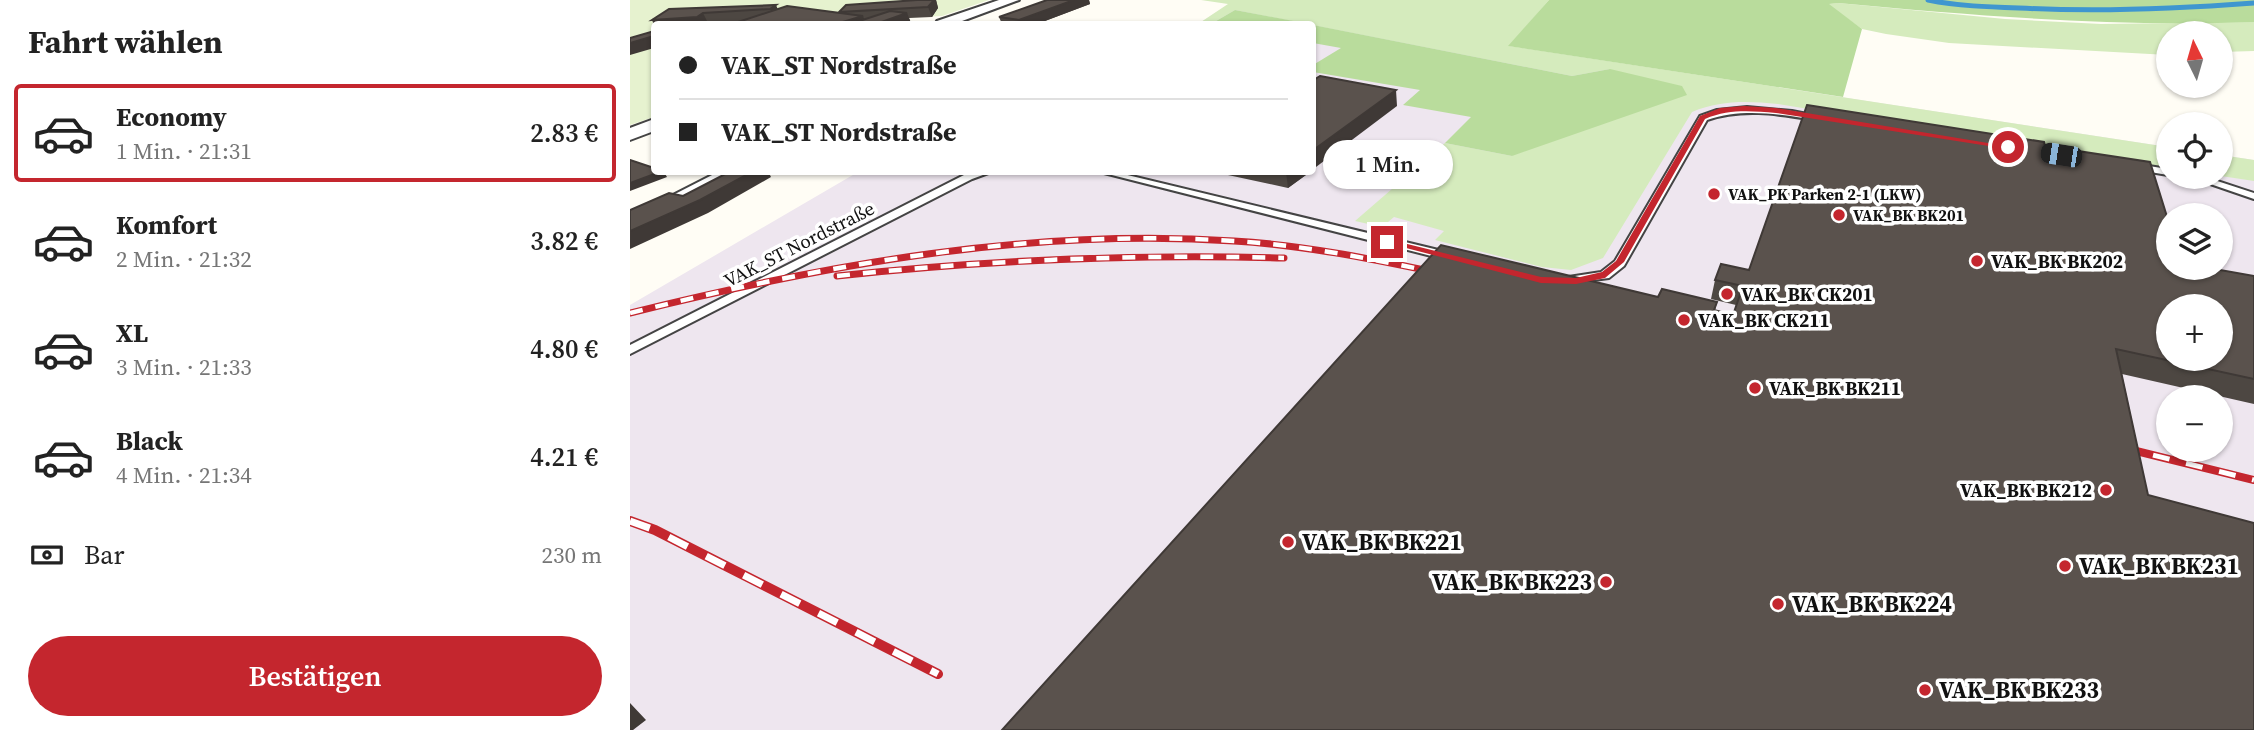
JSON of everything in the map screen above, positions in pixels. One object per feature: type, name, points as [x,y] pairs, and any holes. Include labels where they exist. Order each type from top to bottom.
[{"type":"street","points":[[951,21],[1012,0]]},
{"type":"street","points":[[630,134],[651,126]]},
{"type":"lane","points":[[1553,280],[1576,281],[1605,275],[1619,262],[1703,118],[1720,110],[1744,108],[1834,120]]},
{"type":"lane","points":[[2128,166],[2156,170]]},
{"type":"lane","points":[[630,221],[719,175]]},
{"type":"lane","name":"VAK_ST Nordstraße","points":[[630,350],[975,175]]},
{"type":"lane","points":[[1117,175],[1462,260]]},
{"type":"lane","points":[[2233,184],[2254,188]]},
{"type":"lane","points":[[2233,188],[2254,196]]},
{"type":"shaded area","points":[[1229,4],[2156,145],[2156,189],[2233,189],[2233,157],[2254,160],[2254,730],[630,730],[630,305],[853,175],[1316,175],[1316,21],[1203,21]]},
{"type":"green space","points":[[630,0],[989,0],[942,16],[831,21],[651,21],[651,118],[630,125]]},
{"type":"green space","points":[[1201,0],[1549,0],[1509,46],[2156,145],[2156,166],[1778,104],[1724,103],[1692,112],[1603,258],[1571,270],[1542,267],[1435,240],[1444,231],[1394,217],[1382,227],[1355,221],[1445,143],[1512,156],[1610,69],[1572,76],[1316,26],[1316,21],[1291,21],[1235,10],[1216,21],[1202,21],[1228,4]]},
{"type":"green space","points":[[1549,0],[2254,0],[2254,22],[2233,22],[2097,22],[1829,4],[1862,29],[1843,97],[1508,46]]},
{"type":"green space","points":[[1827,4],[2005,19],[2101,24],[2156,23],[2156,54],[1949,43],[1886,34],[1862,29]]},
{"type":"green space","points":[[1235,10],[1293,21],[1216,21]]},
{"type":"green space","points":[[2233,22],[2254,22],[2254,51],[2233,52]]},
{"type":"green space","points":[[1316,26],[1572,76],[1610,69],[1682,86],[1687,95],[1512,156],[1445,143],[1471,117],[1403,105],[1420,90],[1316,73],[1316,63],[1341,48],[1316,44]]},
{"type":"green space","points":[[2233,157],[2254,160],[2254,181],[2233,178]]},
{"type":"building","points":[[934,0],[928,7],[839,12],[846,5]]},
{"type":"building","points":[[1047,0],[1074,0],[1019,20],[999,17]]},
{"type":"building","points":[[776,5],[770,9],[703,13],[697,17],[652,20],[669,9]]},
{"type":"building","points":[[787,6],[863,16],[846,21],[741,21]]},
{"type":"building","points":[[890,11],[907,13],[884,21],[859,21]]},
{"type":"building","points":[[651,32],[651,37],[630,43],[630,38]]},
{"type":"building","points":[[1320,76],[1396,90],[1316,148],[1316,78]]},
{"type":"building","points":[[1807,105],[2044,142],[2045,146],[2150,162],[2156,189],[2158,189],[2163,203],[2156,203],[2156,280],[2233,280],[2233,272],[2254,276],[2254,379],[2217,371],[2233,371],[2233,294],[2156,294],[2156,358],[2116,349],[2148,495],[2254,523],[2254,730],[1002,730],[1441,245],[1658,297],[1662,289],[1717,302],[1714,310],[1733,315],[1743,286],[1715,280],[1721,264],[1749,270]]},
{"type":"building","points":[[630,160],[651,167],[652,175],[630,183]]},
{"type":"building","points":[[723,175],[746,175],[700,200],[630,231],[630,210],[669,193],[683,196]]},
{"type":"waterway","points":[[1928,0],[1973,6],[2078,10],[2254,3]]},
{"type":"railway","points":[[630,313],[779,279],[855,265],[1005,245],[1081,240],[1157,238],[1260,243],[1337,253],[1439,273]]},
{"type":"railway","points":[[837,276],[1060,260],[1284,258]]},
{"type":"railway","points":[[2120,447],[2254,480]]},
{"type":"railway","points":[[630,521],[655,530],[938,674]]},
{"type":"place","name":"VAK_PK Parken 2-1 (LKW)","points":[[1714,194]]},
{"type":"place","name":"VAK_BK BK201","points":[[1839,215]]},
{"type":"place","name":"VAK_BK BK202","points":[[1977,261]]},
{"type":"place","name":"VAK_BK CK201","points":[[1727,294]]},
{"type":"place","name":"VAK_BK CK211","points":[[1684,320]]},
{"type":"place","name":"VAK_BK BK211","points":[[1755,388]]},
{"type":"place","name":"VAK_BK BK212","points":[[2106,490]]},
{"type":"place","name":"VAK_BK BK221","points":[[1288,542]]},
{"type":"place","name":"VAK_BK BK231","points":[[2065,566]]},
{"type":"place","name":"VAK_BK BK223","points":[[1606,582]]},
{"type":"place","name":"VAK_BK BK224","points":[[1778,604]]},
{"type":"place","name":"VAK_BK BK233","points":[[1925,690]]},
{"type":"route","points":[[1387,242],[1541,280],[1576,281],[1605,275],[1619,262],[1703,118],[1720,110],[1744,108],[1776,111],[2008,147]]}]
